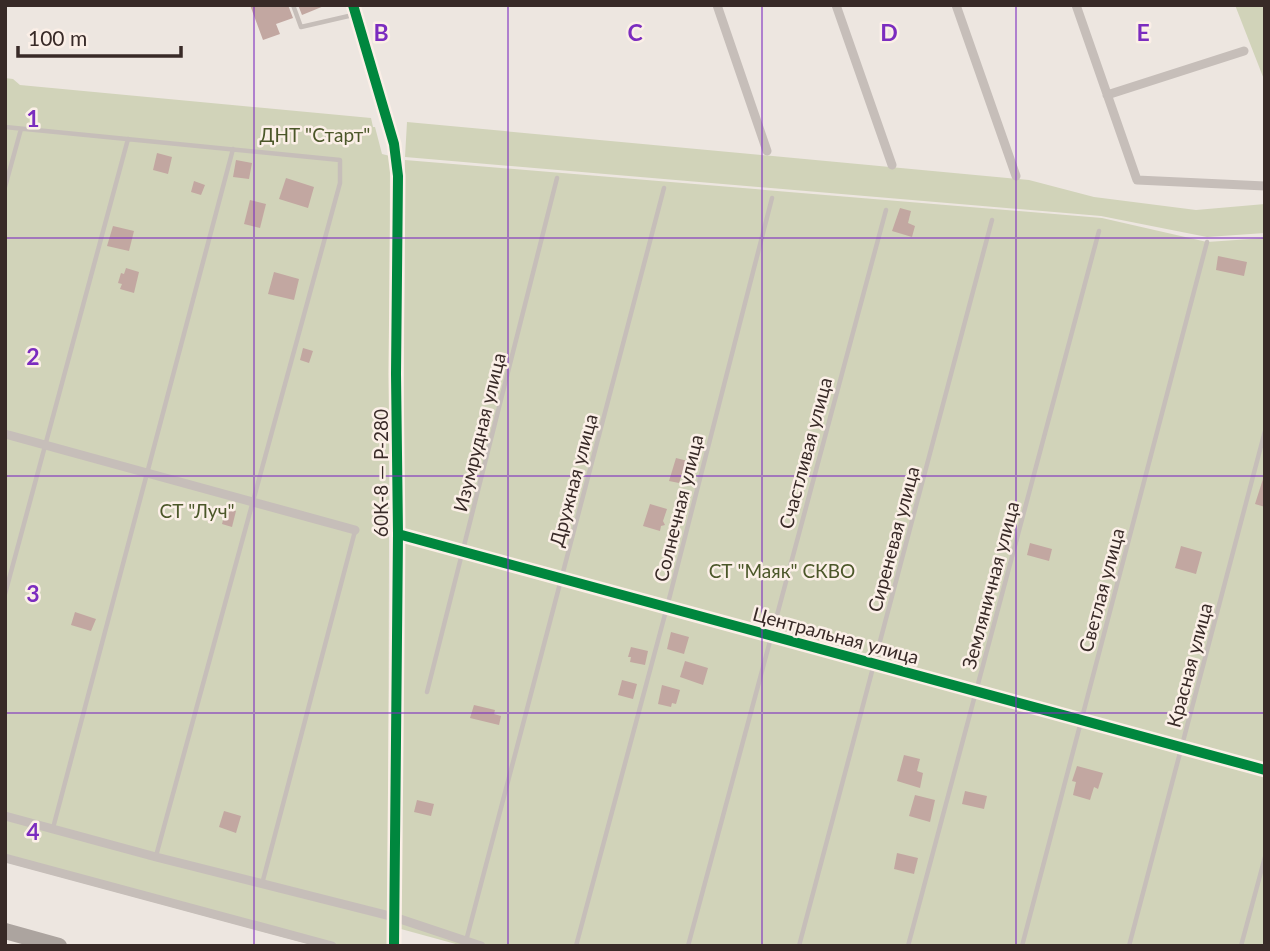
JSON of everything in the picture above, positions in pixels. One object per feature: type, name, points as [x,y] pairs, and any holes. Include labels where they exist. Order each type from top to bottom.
[{"type":"highway","points":[[5,931],[59,946]]},
{"type":"street","points":[[718,5],[767,151]]},
{"type":"street","points":[[836,5],[892,164]]},
{"type":"street","points":[[956,5],[1016,176]]},
{"type":"street","points":[[1076,5],[1137,180],[1265,186]]},
{"type":"street","name":"60К-8 — Р-280","points":[[355,10],[397,160],[398,534],[394,946]]},
{"type":"street","points":[[1107,95],[1244,51]]},
{"type":"street","points":[[5,434],[355,530]]},
{"type":"street","name":"Центральная улица","points":[[398,534],[1265,770]]},
{"type":"street","points":[[5,816],[394,917],[481,946]]},
{"type":"street","points":[[5,858],[332,946]]},
{"type":"lane","points":[[293,5],[302,27],[355,10]]},
{"type":"lane","points":[[5,127],[340,160],[340,183],[156,857]]},
{"type":"lane","points":[[5,187],[21,129]]},
{"type":"lane","points":[[5,594],[128,139]]},
{"type":"lane","points":[[53,828],[233,149]]},
{"type":"lane","name":"Изумрудная улица","points":[[427,692],[557,178]]},
{"type":"lane","name":"Дружная улица","points":[[466,941],[664,188]]},
{"type":"lane","name":"Солнечная улица","points":[[576,946],[667,607],[772,198]]},
{"type":"lane","name":"Счастливая улица","points":[[688,946],[886,210]]},
{"type":"lane","name":"Сиреневая улица","points":[[799,946],[992,220]]},
{"type":"lane","name":"Земляничная улица","points":[[908,946],[1099,231]]},
{"type":"lane","name":"Светлая улица","points":[[1022,946],[1208,242]]},
{"type":"lane","name":"Красная улица","points":[[1129,946],[1265,431]]},
{"type":"lane","points":[[262,884],[355,530]]},
{"type":"lane","points":[[1241,946],[1265,857]]},
{"type":"green space","points":[[1235,5],[1265,5],[1265,82]]},
{"type":"green space","name":"СТ \"Луч\"","points":[[5,78],[13,79],[20,85],[371,118],[382,154],[390,156],[388,946],[316,946],[5,862]]},
{"type":"green space","points":[[407,122],[1029,180],[1094,197],[1196,210],[1265,204],[1265,233],[1207,237],[1101,216],[405,157]]},
{"type":"green space","name":"СТ \"Маяк\" СКВО","points":[[405,160],[1102,218],[1207,242],[1265,238],[1265,946],[463,946],[401,929]]},
{"type":"building","points":[[250,5],[288,5],[293,18],[276,24],[280,34],[263,40]]},
{"type":"building","points":[[298,5],[324,5],[324,6],[302,15]]},
{"type":"building","points":[[157,153],[172,157],[168,174],[153,170]]},
{"type":"building","points":[[236,160],[252,163],[249,179],[233,177]]},
{"type":"building","points":[[286,178],[314,187],[308,208],[279,199]]},
{"type":"building","points":[[194,181],[205,185],[201,195],[191,192]]},
{"type":"building","points":[[250,200],[266,204],[260,228],[244,224]]},
{"type":"building","points":[[900,208],[911,211],[908,223],[915,226],[912,237],[892,231]]},
{"type":"building","points":[[113,226],[134,231],[129,251],[107,246]]},
{"type":"building","points":[[1218,256],[1247,262],[1244,276],[1216,270]]},
{"type":"building","points":[[126,268],[139,272],[134,293],[120,289],[122,284],[118,283]]},
{"type":"building","points":[[274,272],[299,279],[294,300],[268,294]]},
{"type":"building","points":[[303,348],[313,351],[309,363],[300,360]]},
{"type":"building","points":[[676,458],[688,461],[679,483],[669,481]]},
{"type":"building","points":[[1265,479],[1265,507],[1255,504]]},
{"type":"building","points":[[650,504],[667,509],[663,521],[665,525],[661,526],[660,531],[643,526]]},
{"type":"building","points":[[226,508],[236,511],[232,527],[222,524]]},
{"type":"building","points":[[1030,543],[1052,549],[1049,561],[1027,555]]},
{"type":"building","points":[[1181,546],[1202,552],[1196,574],[1175,568]]},
{"type":"building","points":[[75,612],[96,619],[91,631],[71,625]]},
{"type":"building","points":[[671,632],[689,637],[684,654],[667,649]]},
{"type":"building","points":[[631,647],[648,651],[645,665],[630,662],[631,657],[628,657]]},
{"type":"building","points":[[685,661],[708,668],[703,685],[680,677]]},
{"type":"building","points":[[622,680],[637,684],[633,699],[618,695]]},
{"type":"building","points":[[662,685],[680,690],[676,704],[672,703],[671,707],[658,704]]},
{"type":"building","points":[[474,705],[495,710],[494,714],[501,716],[499,725],[470,718]]},
{"type":"building","points":[[904,755],[920,759],[917,771],[923,773],[920,788],[897,781]]},
{"type":"building","points":[[1077,766],[1103,773],[1098,789],[1094,787],[1090,800],[1073,795],[1076,782],[1072,781]]},
{"type":"building","points":[[965,791],[987,796],[984,809],[962,804]]},
{"type":"building","points":[[915,795],[935,800],[930,822],[909,816]]},
{"type":"building","points":[[417,800],[434,804],[431,816],[414,812]]},
{"type":"building","points":[[224,811],[241,816],[236,833],[219,827]]},
{"type":"building","points":[[897,853],[918,858],[914,874],[894,869]]},
{"type":"cycle path","points":[[353,5],[394,144],[398,176],[394,946]]},
{"type":"cycle path","points":[[398,534],[1265,770]]},
{"type":"park label","name":"ДНТ \"Старт\"","points":[[315,134]]}]
